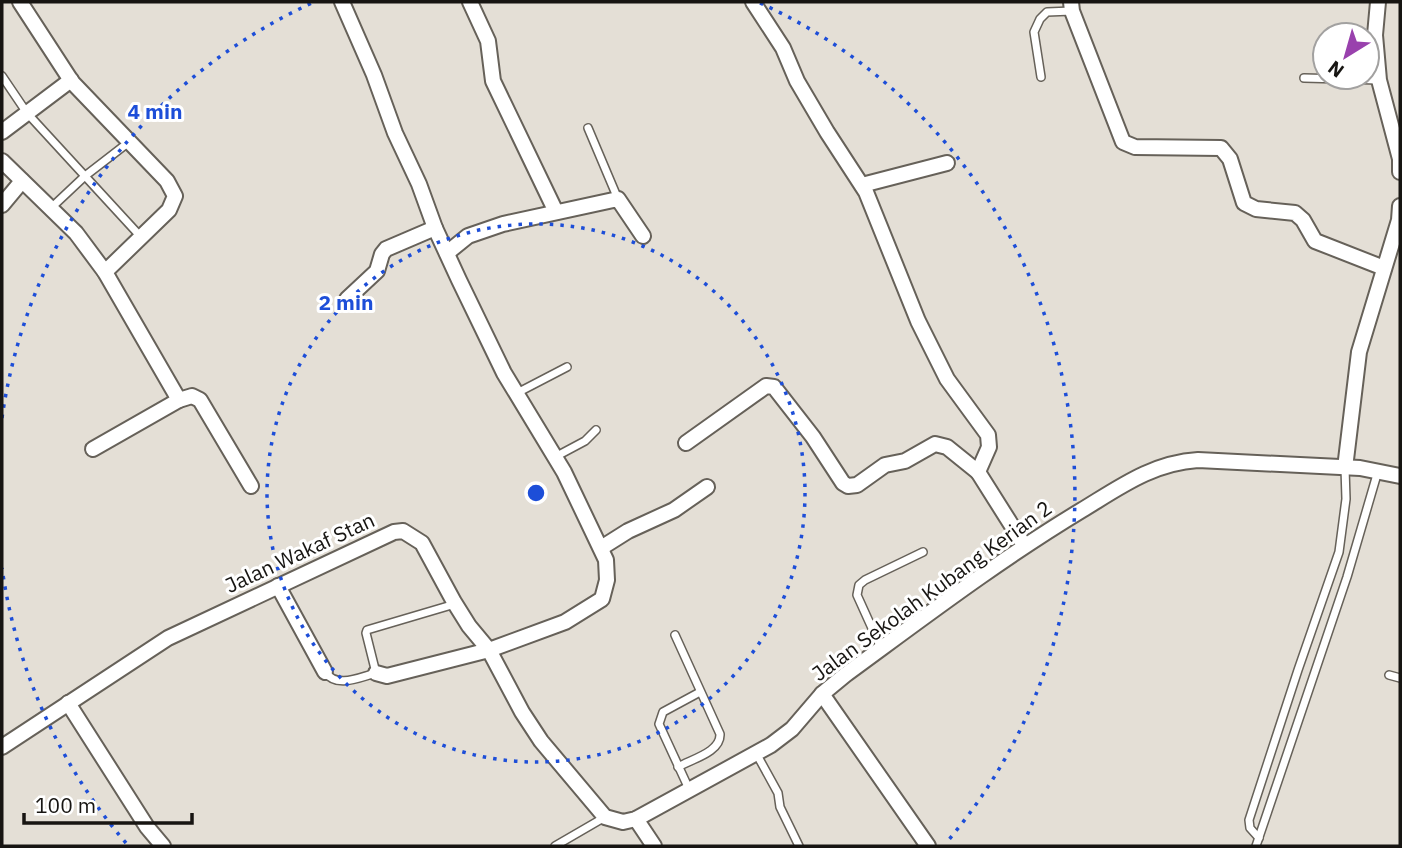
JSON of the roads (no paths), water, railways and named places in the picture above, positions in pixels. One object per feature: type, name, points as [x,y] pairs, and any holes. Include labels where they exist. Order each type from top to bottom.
[{"type":"street","points":[[20,2],[71,80],[167,181],[175,196],[169,210],[105,272]]},
{"type":"street","points":[[342,2],[435,228],[504,373],[555,457],[606,560],[607,580],[602,599],[565,622],[489,650],[387,676],[376,673]]},
{"type":"street","points":[[470,2],[488,41],[493,81],[556,212]]},
{"type":"street","points":[[753,2],[783,47],[797,81],[827,132],[862,185],[918,321],[947,379],[988,435],[989,447],[978,472]]},
{"type":"street","points":[[1376,21],[1378,2]]},
{"type":"street","points":[[1071,6],[1123,142],[1135,146],[1221,148],[1230,159],[1244,203],[1256,209],[1295,213],[1303,220],[1315,241],[1384,268]]},
{"type":"street","points":[[2,132],[71,80]]},
{"type":"street","points":[[1381,88],[1400,159],[1400,172]]},
{"type":"street","points":[[2,161],[76,233],[105,272],[179,400]]},
{"type":"street","points":[[862,185],[947,163]]},
{"type":"street","points":[[2,205],[22,181]]},
{"type":"street","points":[[447,253],[468,236],[503,224],[618,199],[643,236]]},
{"type":"street","points":[[1345,468],[1359,352],[1399,220],[1400,206]]},
{"type":"street","points":[[348,299],[377,271],[386,249],[435,228]]},
{"type":"street","points":[[686,443],[766,386],[775,387],[813,436],[843,483],[848,486],[857,485],[885,465],[909,459],[928,446],[935,444],[947,447],[978,472],[1024,545]]},
{"type":"street","points":[[93,449],[179,400],[192,396],[200,400],[251,486]]},
{"type":"street","name":"Jalan Sekolah Kubang Kerian 2","points":[[636,819],[757,754],[792,729],[822,694],[1024,545],[1159,466],[1198,460],[1378,470],[1400,476]]},
{"type":"street","points":[[601,548],[628,531],[674,510],[707,487]]},
{"type":"street","name":"Jalan Wakaf Stan","points":[[2,747],[168,638],[394,532],[403,531],[422,543],[455,604],[489,650],[522,712],[541,741],[605,817]]},
{"type":"street","points":[[278,586],[325,672]]},
{"type":"street","points":[[822,694],[928,846]]},
{"type":"street","points":[[68,702],[147,827],[163,846]]},
{"type":"street","points":[[605,817],[623,822],[636,819],[654,846]]},
{"type":"lane","points":[[1041,77],[1034,32],[1036,26],[1047,12],[1071,6]]},
{"type":"lane","points":[[2,76],[27,113],[141,237]]},
{"type":"lane","points":[[1304,78],[1311,78]]},
{"type":"lane","points":[[588,128],[618,199]]},
{"type":"lane","points":[[50,208],[85,176],[129,142]]},
{"type":"lane","points":[[517,393],[567,367]]},
{"type":"lane","points":[[555,457],[585,440],[596,430]]},
{"type":"lane","points":[[1259,838],[1250,828],[1249,820],[1339,552],[1346,499],[1345,468]]},
{"type":"lane","points":[[1256,846],[1348,577],[1378,470]]},
{"type":"lane","points":[[881,649],[857,595],[859,585],[923,551]]},
{"type":"lane","points":[[325,672],[340,682],[376,673],[367,630],[455,604]]},
{"type":"lane","points":[[675,635],[720,734],[716,747],[678,767]]},
{"type":"lane","points":[[1389,675],[1400,678]]},
{"type":"lane","points":[[689,789],[659,724],[663,712],[700,692]]},
{"type":"lane","points":[[757,754],[778,793],[780,807],[799,846]]},
{"type":"lane","points":[[555,846],[605,817]]}]
